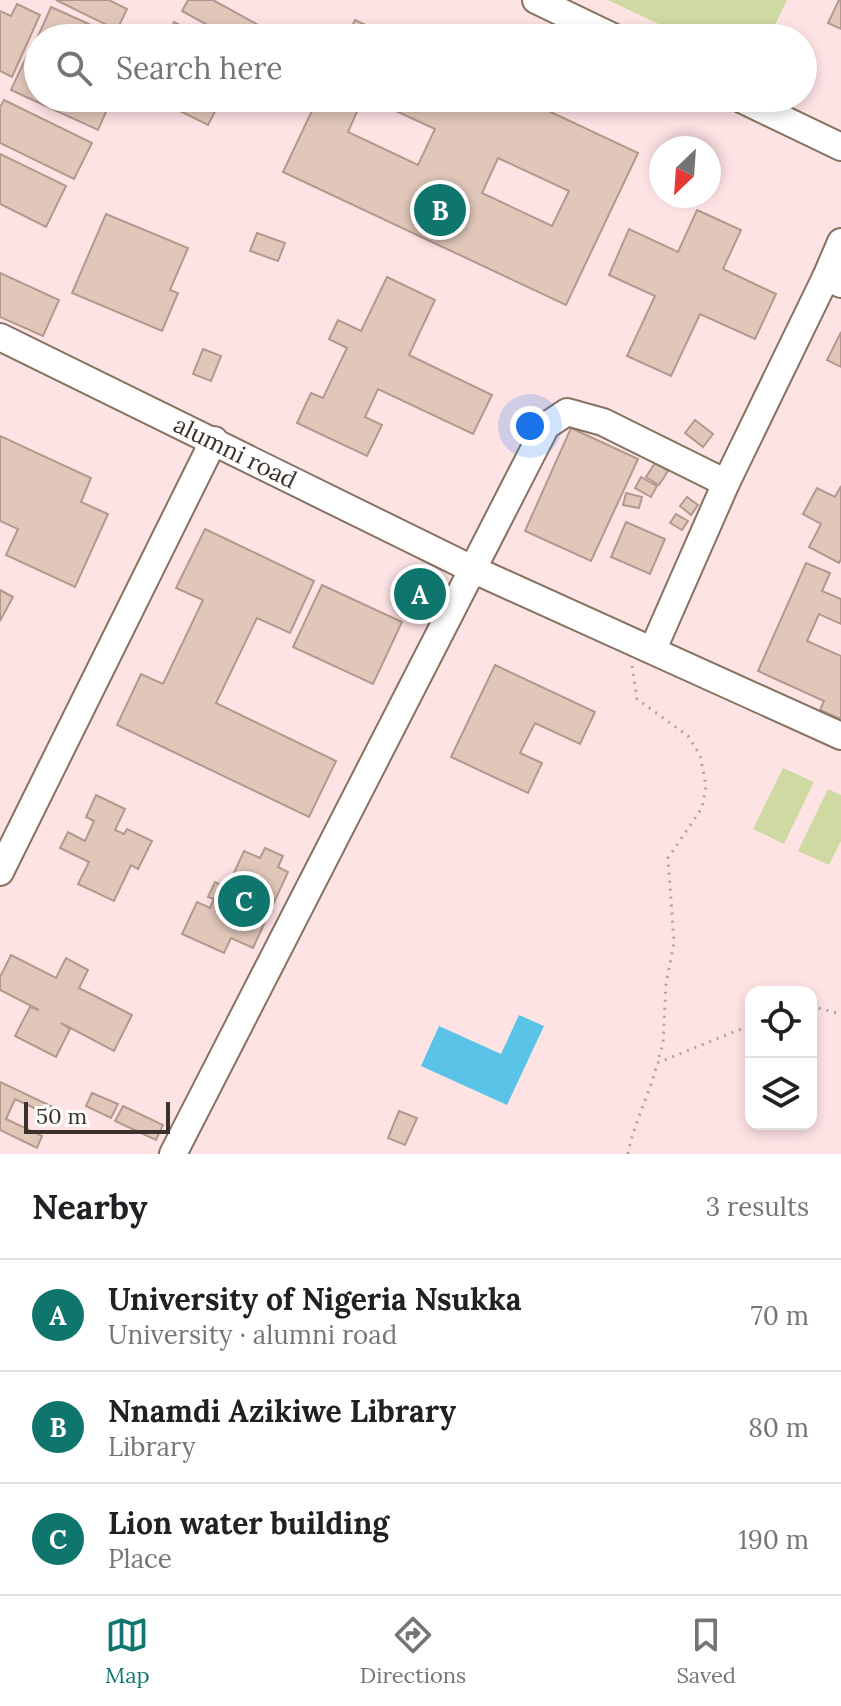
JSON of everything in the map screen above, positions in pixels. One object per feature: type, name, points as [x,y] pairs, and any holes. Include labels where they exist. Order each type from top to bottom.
[{"type":"street","points":[[536,0],[586,24]]},
{"type":"street","points":[[768,112],[841,147]]},
{"type":"street","points":[[647,647],[726,483],[834,281],[841,242]]},
{"type":"street","name":"alumni road","points":[[0,337],[472,569],[841,736]]},
{"type":"street","points":[[173,1154],[546,426],[567,412],[603,422],[726,483]]},
{"type":"street","points":[[0,872],[214,440]]},
{"type":"path","points":[[628,1154],[637,1112],[651,1087],[663,1044],[666,984],[674,943],[668,858],[702,808],[706,786],[700,755],[688,736],[637,699],[632,666],[647,647]]},
{"type":"path","points":[[817,1008],[841,1014]]},
{"type":"path","points":[[657,1063],[745,1027]]},
{"type":"shaded area","points":[[0,0],[841,0],[841,1154],[0,1154]]},
{"type":"green space","points":[[608,0],[787,0],[776,24],[659,24]]},
{"type":"green space","points":[[783,768],[814,782],[784,844],[753,829]]},
{"type":"green space","points":[[828,789],[841,795],[841,841],[829,865],[798,851]]},
{"type":"water","points":[[519,1015],[544,1026],[507,1105],[421,1066],[439,1026],[501,1054]]},
{"type":"building","points":[[56,0],[109,0],[127,9],[120,24],[105,24]]},
{"type":"building","points":[[188,0],[213,0],[257,24],[206,24],[182,11]]},
{"type":"building","points":[[841,0],[841,29],[828,23]]},
{"type":"building","points":[[17,4],[40,15],[36,24],[24,24],[24,50],[12,77],[0,71],[0,11],[11,16]]},
{"type":"building","points":[[51,7],[89,24],[43,24]]},
{"type":"building","points":[[24,62],[24,96],[11,90]]},
{"type":"building","points":[[4,100],[92,143],[74,179],[0,143],[0,107]]},
{"type":"building","points":[[59,112],[106,112],[98,130]]},
{"type":"building","points":[[182,112],[215,112],[208,125]]},
{"type":"building","points":[[311,112],[357,112],[348,132],[418,165],[435,129],[398,112],[551,112],[638,153],[566,305],[283,172]],"holes":[[[498,158],[569,191],[552,226],[482,193]]]},
{"type":"building","points":[[0,154],[66,186],[46,227],[0,204]]},
{"type":"building","points":[[697,210],[741,230],[723,269],[776,294],[755,339],[700,314],[671,376],[627,356],[655,296],[609,275],[629,229],[678,252]]},
{"type":"building","points":[[106,214],[188,248],[170,290],[178,293],[162,331],[72,293]]},
{"type":"building","points":[[257,233],[285,243],[278,261],[250,251]]},
{"type":"building","points":[[0,273],[59,300],[43,336],[0,317]]},
{"type":"building","points":[[387,277],[435,300],[409,355],[492,395],[473,434],[378,389],[365,417],[382,425],[367,456],[297,423],[311,393],[323,398],[347,348],[329,339],[338,320],[361,331]]},
{"type":"building","points":[[841,332],[841,367],[827,360]]},
{"type":"building","points":[[203,349],[221,356],[211,381],[193,374]]},
{"type":"building","points":[[695,420],[713,434],[703,447],[685,433]]},
{"type":"building","points":[[571,428],[638,459],[591,561],[525,531]]},
{"type":"building","points":[[0,436],[91,478],[81,502],[108,514],[75,587],[6,555],[18,529],[0,521]]},
{"type":"building","points":[[655,463],[668,471],[659,485],[646,477]]},
{"type":"building","points":[[641,477],[657,486],[651,497],[635,488]]},
{"type":"building","points":[[841,486],[839,563],[809,547],[821,524],[803,514],[817,488],[835,497]]},
{"type":"building","points":[[626,493],[642,497],[639,508],[623,505]]},
{"type":"building","points":[[687,497],[698,505],[691,515],[680,506]]},
{"type":"building","points":[[676,514],[688,521],[682,530],[670,523]]},
{"type":"building","points":[[626,522],[665,539],[650,574],[611,557]]},
{"type":"building","points":[[205,529],[314,581],[290,633],[257,618],[216,703],[336,761],[309,817],[117,725],[141,674],[163,684],[203,600],[176,588]]},
{"type":"building","points":[[806,563],[830,573],[822,591],[841,599],[841,624],[819,614],[807,641],[841,656],[841,719],[820,710],[824,701],[758,671]]},
{"type":"building","points":[[322,585],[402,622],[373,684],[293,647]]},
{"type":"building","points":[[0,590],[13,597],[0,621]]},
{"type":"building","points":[[495,665],[595,712],[580,744],[535,723],[520,753],[542,763],[528,793],[451,757]]},
{"type":"building","points":[[96,795],[125,809],[115,830],[124,834],[127,829],[152,841],[138,869],[131,865],[114,901],[78,884],[89,862],[60,848],[68,832],[85,841],[94,821],[86,817]]},
{"type":"building","points":[[265,848],[283,856],[278,867],[288,872],[253,948],[231,938],[224,953],[182,934],[197,902],[210,908],[214,899],[208,897],[215,882],[227,888],[244,851],[260,858]]},
{"type":"building","points":[[11,955],[56,978],[66,958],[88,970],[79,988],[132,1015],[114,1051],[61,1023],[70,1029],[56,1057],[15,1036],[30,1007],[39,1010],[0,990],[0,977]]},
{"type":"building","points":[[0,1082],[55,1108],[51,1116],[15,1099],[6,1119],[42,1136],[37,1148],[0,1130]]},
{"type":"building","points":[[92,1093],[118,1104],[111,1118],[86,1106]]},
{"type":"building","points":[[123,1106],[163,1125],[156,1140],[115,1121]]},
{"type":"building","points":[[399,1111],[417,1118],[405,1145],[388,1138]]},
{"type":"place","name":"Nnamdi Azikiwe Library","points":[[440,210]]},
{"type":"place","name":"University of Nigeria Nsukka","points":[[420,594]]},
{"type":"place","name":"Lion water building","points":[[244,901]]}]
